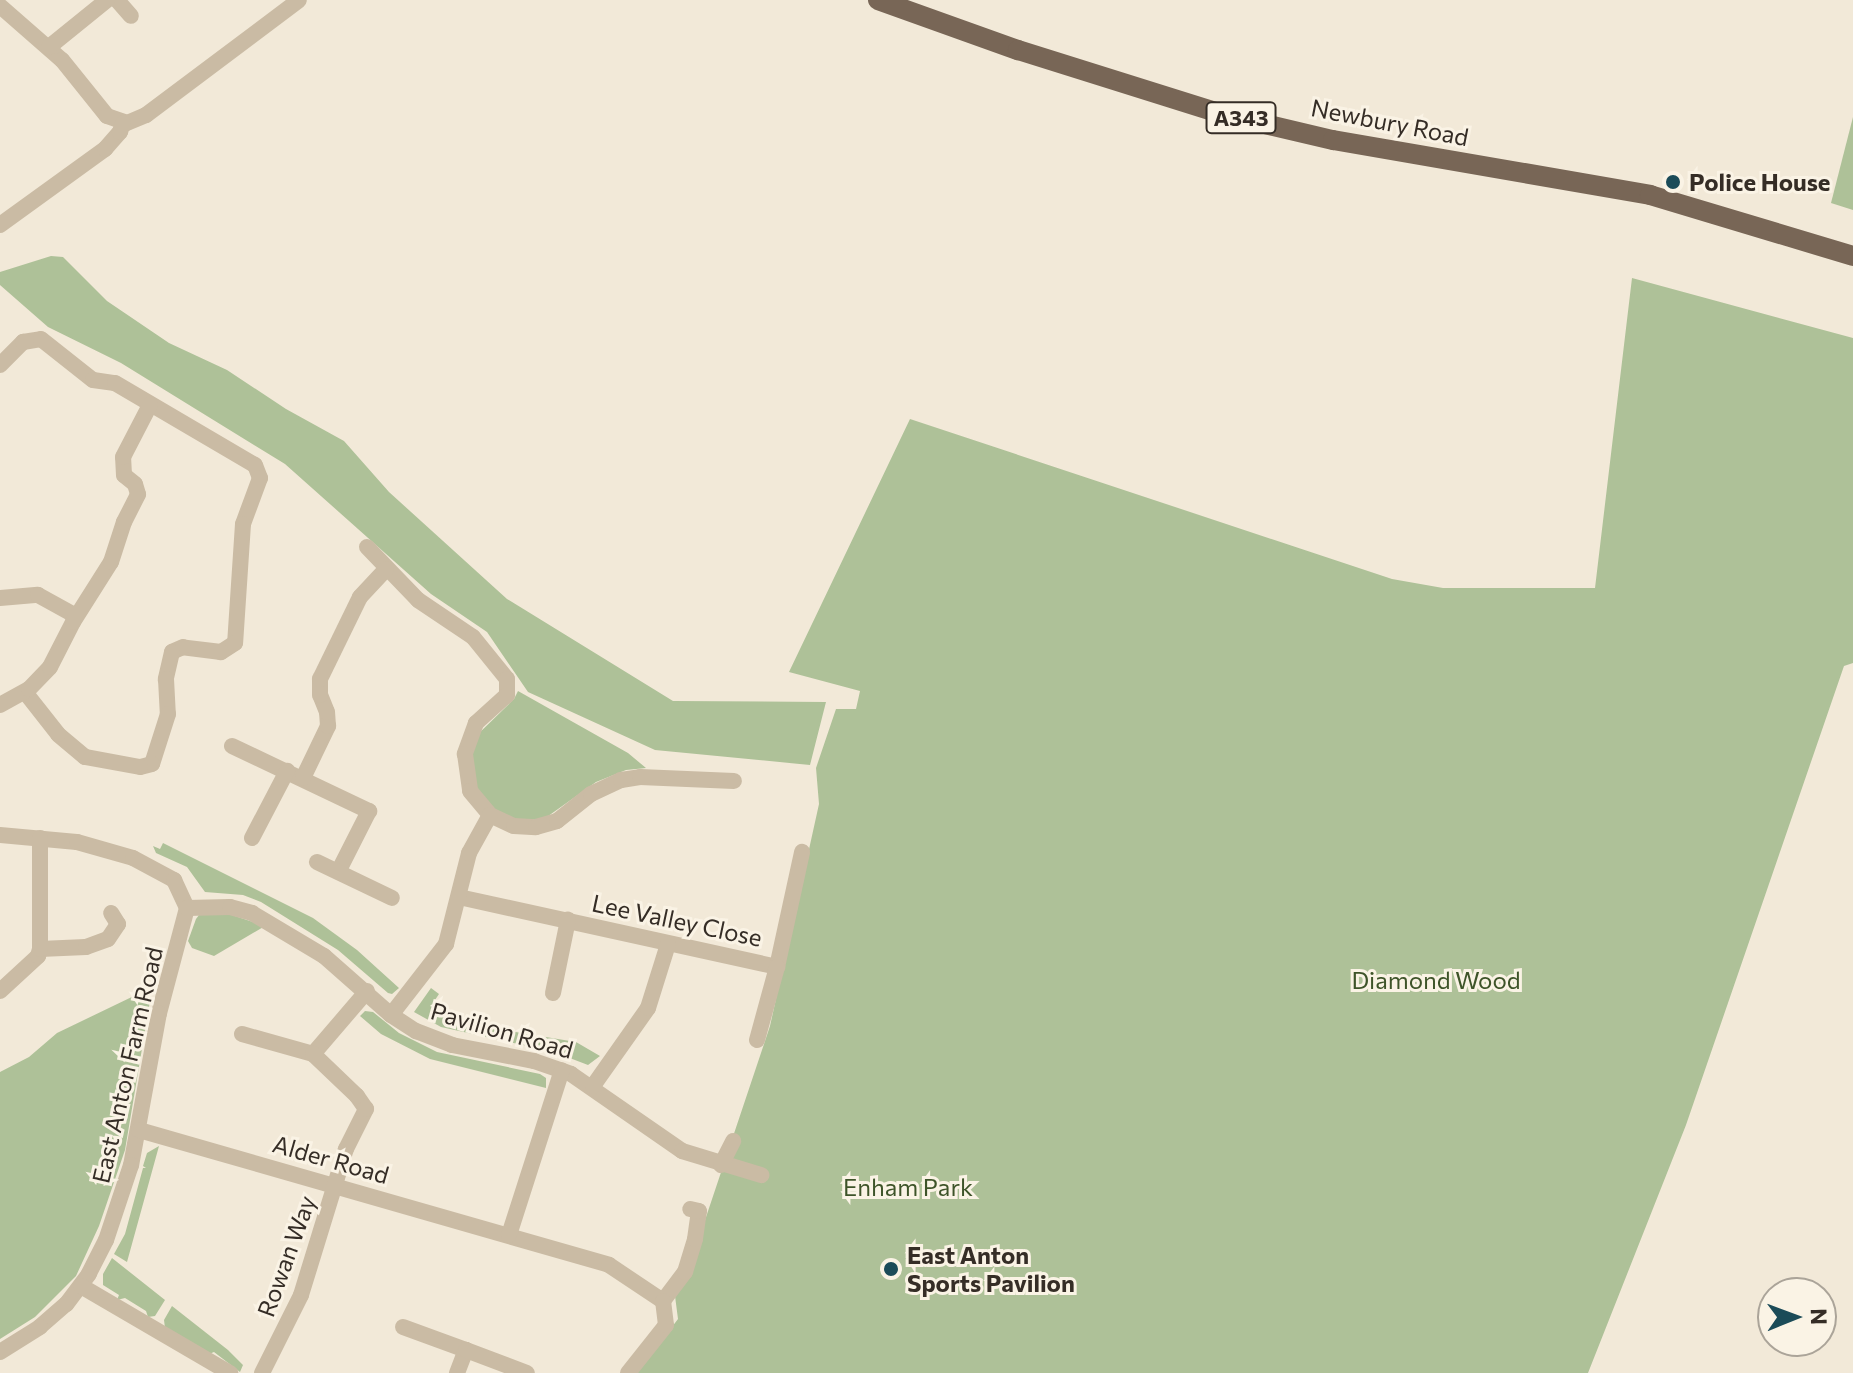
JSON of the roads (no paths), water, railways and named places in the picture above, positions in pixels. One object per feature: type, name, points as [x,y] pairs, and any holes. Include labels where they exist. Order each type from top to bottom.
[{"type":"main road","name":"Newbury Road","points":[[878,0],[989,41],[1226,115],[1333,140],[1650,195],[1853,256]]},
{"type":"street","points":[[49,47],[107,0]]},
{"type":"street","points":[[117,0],[131,16]]},
{"type":"street","points":[[0,6],[72,70],[107,116],[123,123],[146,115],[295,1]]},
{"type":"street","points":[[0,225],[105,149],[120,132],[123,123]]},
{"type":"street","points":[[0,365],[23,342],[38,339],[93,380],[114,383],[259,469],[259,486],[243,524],[235,643],[221,652],[183,647],[172,652],[166,679],[168,714],[156,758],[147,767],[97,761],[78,753],[58,734],[25,692]]},
{"type":"street","points":[[0,705],[25,692],[56,659],[76,616],[108,568],[137,496],[135,484],[124,475],[123,457],[150,405]]},
{"type":"street","points":[[367,547],[418,600],[473,637],[507,679],[507,695],[476,723],[465,754],[470,791],[490,815],[514,826],[536,827],[557,821],[591,794],[621,780],[640,777],[734,781]]},
{"type":"street","points":[[303,778],[328,726],[327,712],[320,695],[320,679],[360,597],[386,569]]},
{"type":"street","points":[[0,598],[38,595],[76,616]]},
{"type":"street","points":[[232,746],[369,811],[338,872]]},
{"type":"street","points":[[252,838],[287,771]]},
{"type":"street","points":[[391,1015],[441,955],[450,935],[469,853],[490,815]]},
{"type":"street","points":[[0,835],[99,847],[160,870],[177,885],[187,908]]},
{"type":"street","points":[[0,991],[38,956],[40,949],[40,838]]},
{"type":"street","name":"Lee Valley Close","points":[[757,1040],[777,967],[802,852]]},
{"type":"street","points":[[317,862],[392,898]]},
{"type":"street","name":"Lee Valley Close","points":[[459,897],[777,967]]},
{"type":"street","name":"Pavilion Road","points":[[187,908],[230,907],[252,913],[303,941],[367,991],[391,1015],[441,1042],[562,1070],[593,1086],[666,1142],[697,1158],[761,1175]]},
{"type":"street","name":"East Anton Farm Road","points":[[0,1352],[49,1320],[81,1286],[111,1227],[139,1130],[161,1005],[187,908]]},
{"type":"street","points":[[40,949],[86,947],[108,939],[118,924],[111,913]]},
{"type":"street","name":"Lee Valley Close","points":[[553,993],[568,920]]},
{"type":"street","points":[[593,1086],[648,1008],[668,944]]},
{"type":"street","points":[[242,1034],[313,1054],[367,991]]},
{"type":"street","name":"Rowan Way","points":[[262,1373],[301,1295],[350,1138],[366,1109],[357,1096],[313,1054]]},
{"type":"street","points":[[509,1235],[562,1070]]},
{"type":"street","name":"Alder Road","points":[[139,1130],[619,1269],[663,1301]]},
{"type":"street","points":[[721,1165],[733,1141]]},
{"type":"street","points":[[628,1373],[666,1325],[668,1314],[663,1301],[685,1272],[695,1239],[699,1211],[690,1209]]},
{"type":"street","points":[[81,1286],[230,1373]]},
{"type":"street","points":[[403,1327],[527,1373]]},
{"type":"street","points":[[457,1373],[466,1350]]},
{"type":"place","name":"Police House","points":[[1673,182]]},
{"type":"place","name":"East Anton Sports Pavilion","points":[[891,1269]]},
{"type":"park label","name":"Diamond Wood","points":[[1436,980]]},
{"type":"park label","name":"Enham Park","points":[[908,1187]]}]
